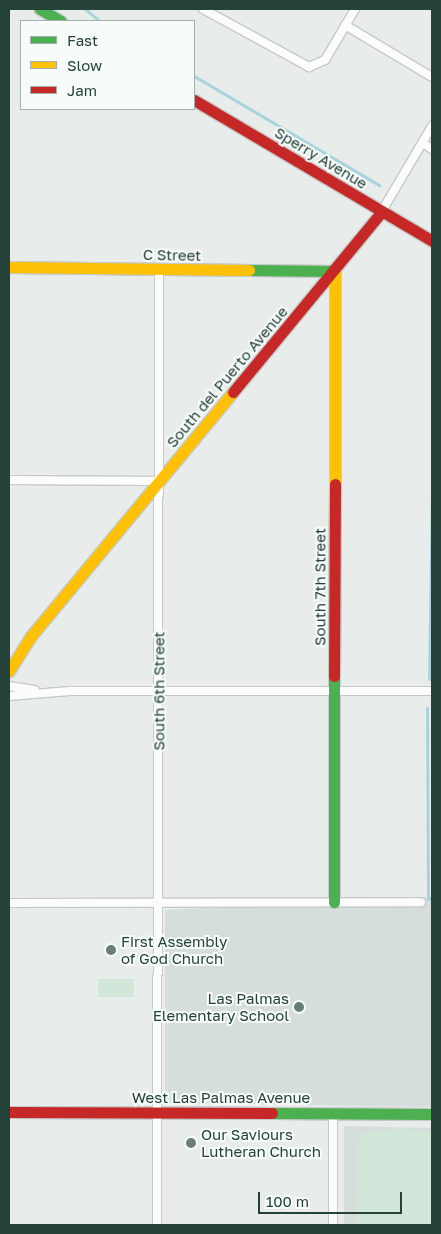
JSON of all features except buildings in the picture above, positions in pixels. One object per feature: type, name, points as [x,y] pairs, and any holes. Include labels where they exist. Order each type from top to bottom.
[{"type":"street","points":[[40,9],[59,20]]},
{"type":"street","points":[[203,9],[302,65],[316,66],[325,60],[355,9]]},
{"type":"street","points":[[346,25],[432,77]]},
{"type":"street","name":"Sperry Avenue","points":[[195,101],[432,241]]},
{"type":"street","name":"South del Puerto Avenue","points":[[11,656],[31,636],[382,212],[432,126]]},
{"type":"street","points":[[422,143],[432,149]]},
{"type":"street","name":"C Street","points":[[9,268],[335,271]]},
{"type":"street","name":"South 6th Street","points":[[157,1225],[159,270]]},
{"type":"street","name":"South 7th Street","points":[[334,902],[335,271]]},
{"type":"street","points":[[9,480],[160,481]]},
{"type":"street","name":"South del Puerto Avenue","points":[[9,671],[31,636]]},
{"type":"street","points":[[9,686],[49,692]]},
{"type":"street","points":[[9,696],[49,692],[432,691]]},
{"type":"street","points":[[9,902],[421,902]]},
{"type":"street","name":"West Las Palmas Avenue","points":[[9,1112],[432,1114]]},
{"type":"street","points":[[333,1113],[333,1225]]},
{"type":"shaded area","name":"Las Palmas Elementary School","points":[[432,897],[432,1107],[165,1103],[165,910]]},
{"type":"shaded area","points":[[344,1126],[432,1128],[432,1225],[344,1225]]},
{"type":"green space","points":[[98,979],[134,979],[134,997],[98,997]]},
{"type":"green space","points":[[405,1128],[432,1134],[432,1225],[355,1225],[359,1133]]},
{"type":"waterway","points":[[85,9],[99,20]]},
{"type":"waterway","points":[[195,77],[379,185]]},
{"type":"waterway","points":[[429,679],[432,488]]},
{"type":"waterway","points":[[427,708],[428,899],[432,898]]},
{"type":"traffic: fast","points":[[40,9],[59,20]]},
{"type":"traffic: fast","points":[[249,270],[335,271]]},
{"type":"traffic: fast","points":[[334,676],[334,902]]},
{"type":"traffic: fast","points":[[272,1113],[432,1114]]},
{"type":"traffic: slow","points":[[9,267],[249,270]]},
{"type":"traffic: slow","points":[[335,271],[335,484]]},
{"type":"traffic: slow","points":[[9,671],[31,636],[233,392]]},
{"type":"traffic: jam","points":[[195,101],[432,241]]},
{"type":"traffic: jam","points":[[233,392],[382,211]]},
{"type":"traffic: jam","points":[[334,676],[335,484]]},
{"type":"traffic: jam","points":[[9,1112],[272,1113]]},
{"type":"place","name":"First Assembly of God Church","points":[[111,950]]},
{"type":"place","name":"Las Palmas Elementary School","points":[[299,1007]]},
{"type":"place","name":"Our Saviours Lutheran Church","points":[[191,1143]]}]
